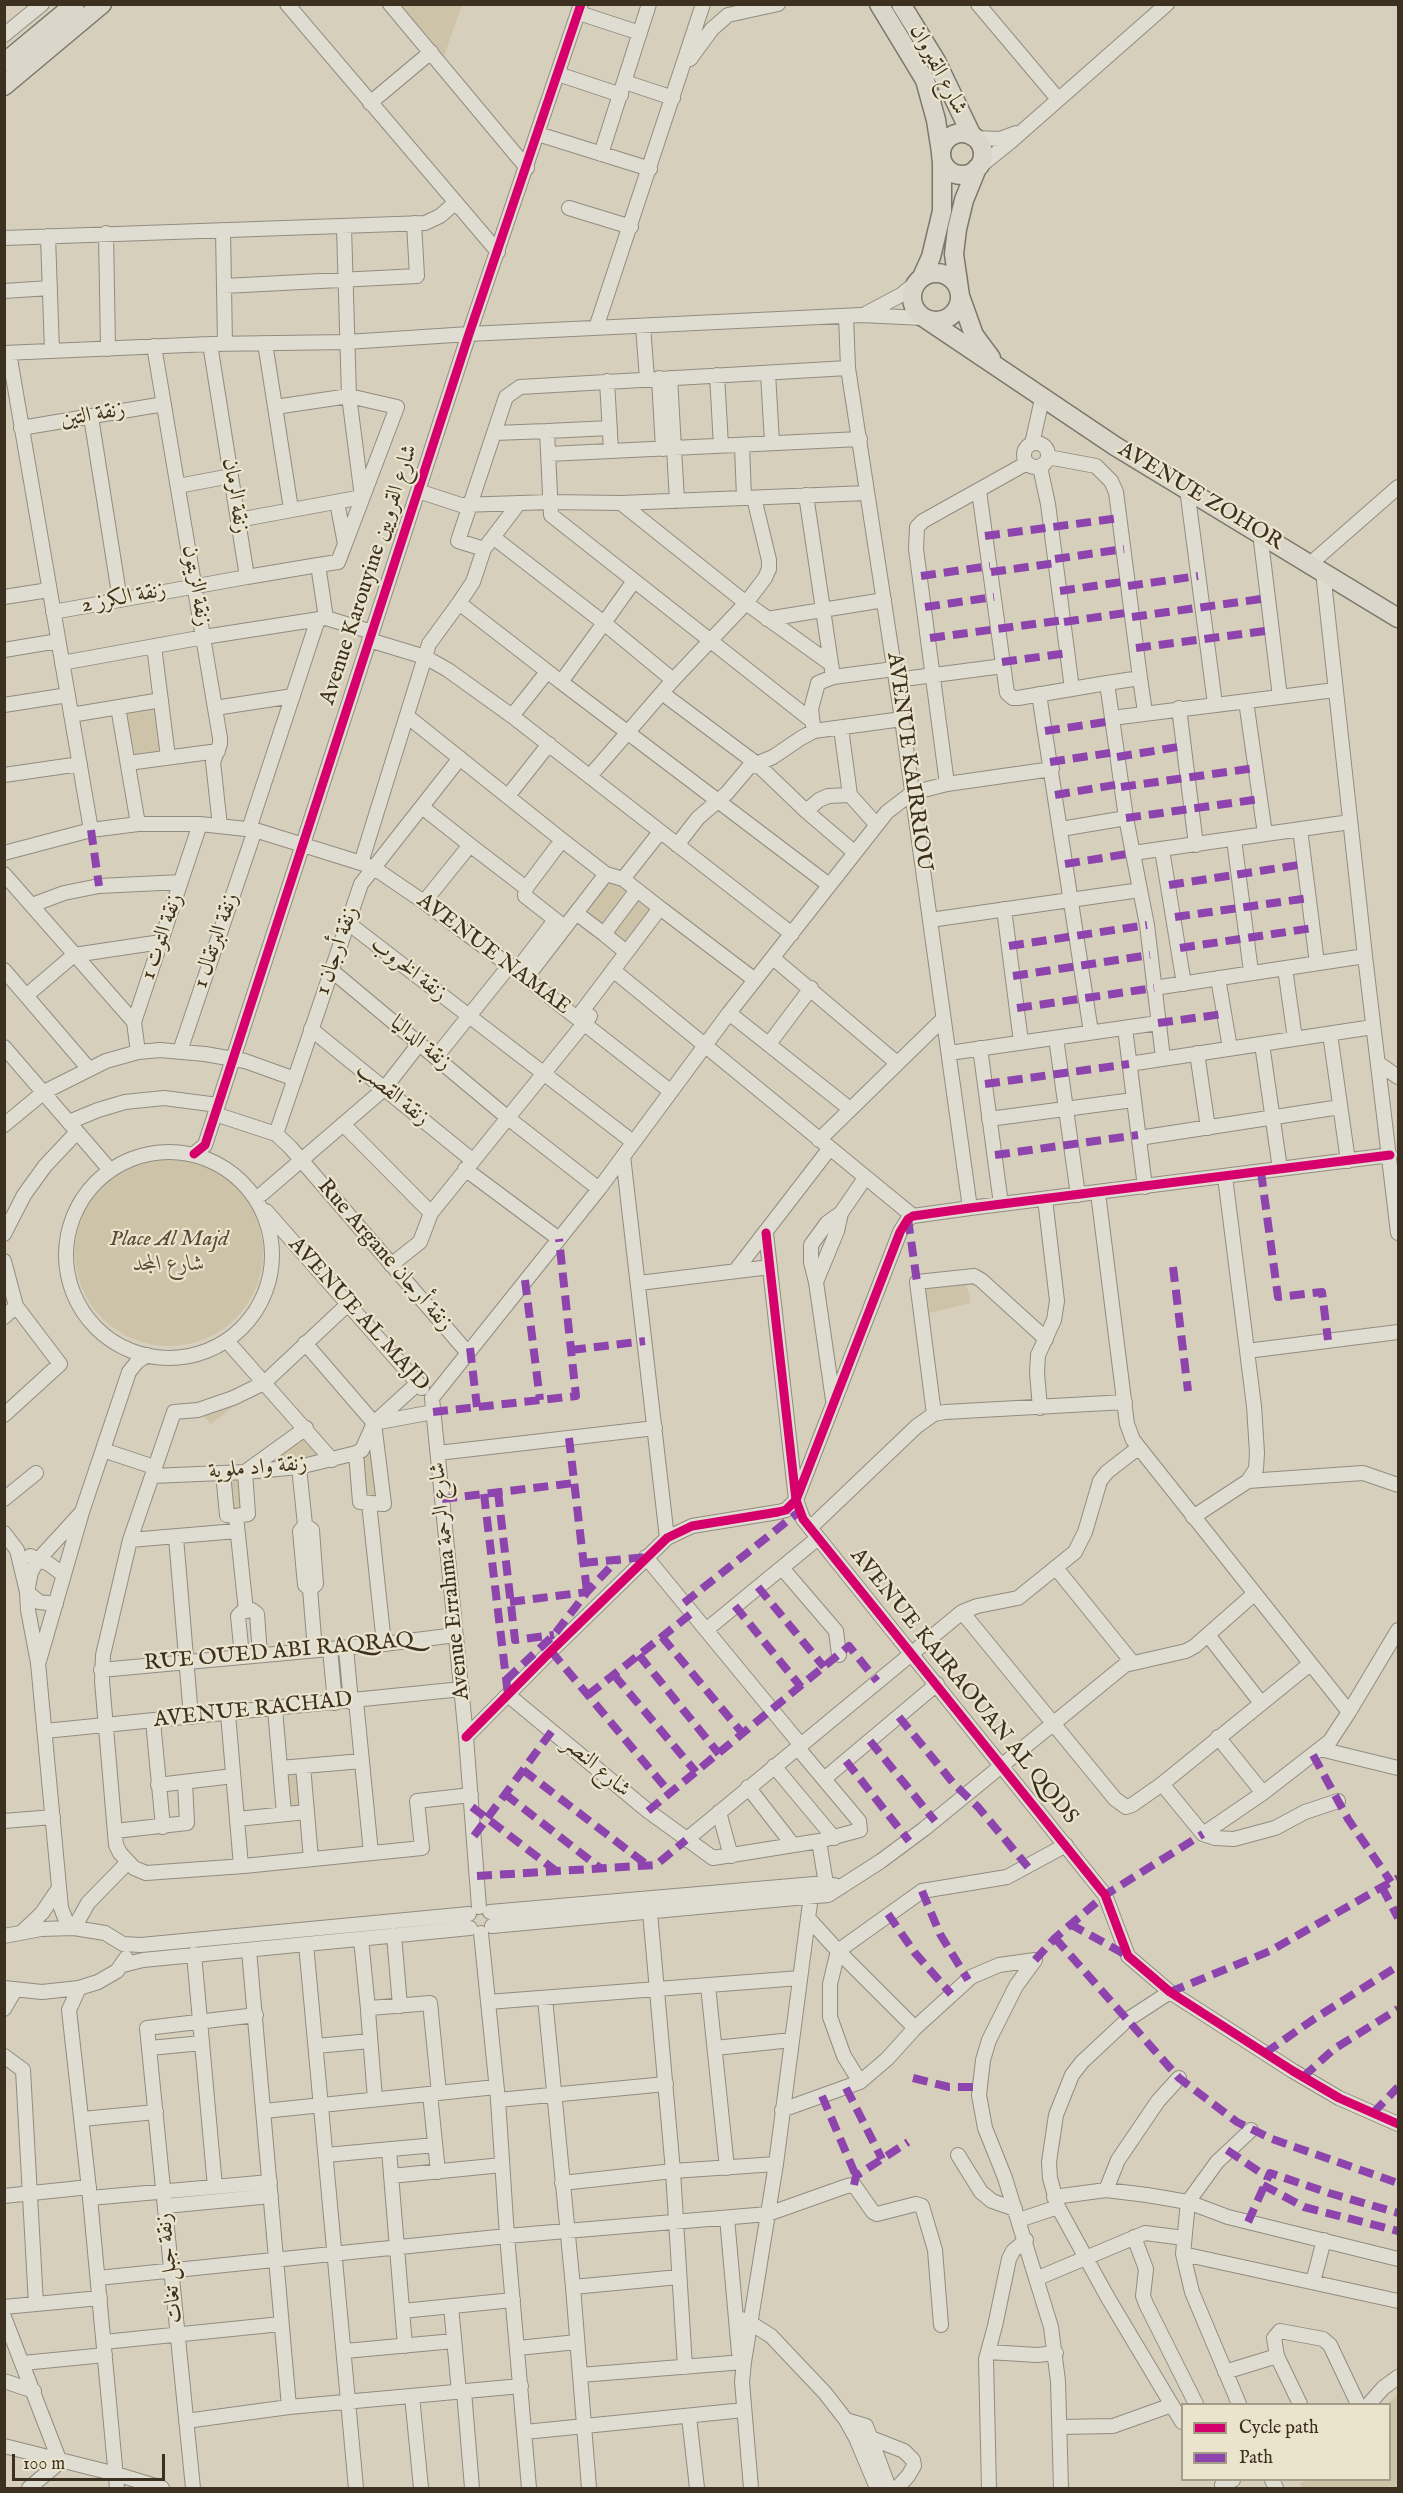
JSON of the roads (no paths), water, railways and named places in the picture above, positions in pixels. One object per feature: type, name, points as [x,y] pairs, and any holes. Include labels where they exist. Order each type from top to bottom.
[{"type":"main road","points":[[4,63],[75,4]]},
{"type":"main road","points":[[4,86],[102,4]]},
{"type":"main road","name":"شارع القيروان","points":[[879,4],[925,80],[936,120],[942,156],[942,212],[931,257],[919,280]]},
{"type":"main road","name":"شارع القيروان","points":[[900,4],[936,61],[974,137]]},
{"type":"main road","points":[[964,133],[974,137],[982,149],[982,158],[978,167],[969,174],[958,175],[948,170],[942,156],[944,144],[952,135],[964,133]]},
{"type":"main road","name":"AVENUE ZOHOR","points":[[978,167],[964,200],[954,254],[960,293],[974,335],[1004,373]]},
{"type":"main road","points":[[935,273],[944,274],[955,282],[960,293],[959,306],[949,317],[940,321],[924,318],[916,310],[912,299],[919,280],[935,273]]},
{"type":"main road","name":"AVENUE ZOHOR","points":[[924,318],[1042,399],[1398,618]]},
{"type":"street","points":[[4,35],[42,4]]},
{"type":"street","points":[[287,4],[498,252]]},
{"type":"street","points":[[601,154],[649,4]]},
{"type":"street","points":[[596,328],[703,4]]},
{"type":"street","points":[[682,69],[712,29],[728,15],[778,4]]},
{"type":"street","points":[[978,4],[1058,99]]},
{"type":"street","points":[[978,167],[1009,143],[1167,4]]},
{"type":"street","points":[[396,6],[430,52],[526,168]]},
{"type":"street","points":[[580,9],[640,33]]},
{"type":"street","name":"Avenue Karouyine شارع القرويين","points":[[205,1145],[469,334],[580,9]]},
{"type":"street","points":[[370,103],[430,52]]},
{"type":"street","points":[[558,74],[673,98]]},
{"type":"street","points":[[974,137],[1000,139],[1021,131]]},
{"type":"street","points":[[538,134],[650,169]]},
{"type":"street","points":[[4,238],[414,223],[432,221],[455,202]]},
{"type":"street","points":[[569,208],[631,227]]},
{"type":"street","points":[[224,286],[417,276],[414,223]]},
{"type":"street","points":[[344,227],[349,396],[362,497]]},
{"type":"street","points":[[223,230],[225,344]]},
{"type":"street","points":[[106,233],[108,349]]},
{"type":"street","points":[[48,236],[52,351]]},
{"type":"street","points":[[861,315],[887,303],[919,280]]},
{"type":"street","points":[[4,291],[50,288]]},
{"type":"street","points":[[91,830],[21,428],[12,412],[7,353],[154,346],[347,342],[861,315],[924,318]]},
{"type":"street","name":"AVENUE KAIRRIOU","points":[[846,316],[848,368],[902,719],[970,1208]]},
{"type":"street","points":[[643,326],[659,378],[677,501]]},
{"type":"street","points":[[265,343],[291,509]]},
{"type":"street","name":"زنقة الرمان","points":[[210,345],[247,577]]},
{"type":"street","name":"زنقة الزيتون","points":[[154,346],[220,738],[213,762],[220,826]]},
{"type":"street","points":[[483,549],[458,541],[506,398],[520,387],[848,368]]},
{"type":"street","points":[[768,373],[772,443]]},
{"type":"street","points":[[717,375],[721,446]]},
{"type":"street","points":[[607,381],[611,451]]},
{"type":"street","points":[[247,577],[339,562],[397,407],[349,396],[275,407]]},
{"type":"street","points":[[1042,399],[1032,444],[1028,446],[1024,454],[1038,462],[1096,466],[1111,481],[1116,492],[1145,712]]},
{"type":"street","name":"زنقة التين","points":[[21,428],[164,404]]},
{"type":"street","points":[[91,417],[120,600]]},
{"type":"street","points":[[495,433],[610,428]]},
{"type":"street","points":[[546,431],[551,515],[813,725],[842,728],[902,719]]},
{"type":"street","points":[[548,454],[860,439]]},
{"type":"street","points":[[1032,444],[1044,446],[1038,462],[1049,512],[1072,689]]},
{"type":"street","points":[[590,776],[673,680],[746,603],[765,578],[769,569],[769,560],[749,498],[742,445]]},
{"type":"street","points":[[947,784],[916,549],[917,527],[923,521],[1038,462]]},
{"type":"street","points":[[178,486],[231,476]]},
{"type":"street","points":[[1398,487],[1316,568],[1335,690],[1398,1233]]},
{"type":"street","points":[[1187,489],[1215,704]]},
{"type":"street","points":[[418,490],[461,505],[550,502],[621,503],[867,493]]},
{"type":"street","points":[[979,491],[1005,688],[1009,696],[1018,698],[1140,678]]},
{"type":"street","points":[[806,495],[832,670]]},
{"type":"street","points":[[238,520],[362,497]]},
{"type":"street","points":[[337,502],[345,544]]},
{"type":"street","points":[[367,865],[429,644],[473,582],[483,549],[519,503]]},
{"type":"street","points":[[621,503],[832,670],[934,676],[1003,666]]},
{"type":"street","points":[[1260,533],[1280,697]]},
{"type":"street","points":[[493,537],[673,680]]},
{"type":"street","points":[[318,566],[322,618]]},
{"type":"street","name":"زنقة الكرز 2","points":[[53,612],[247,577]]},
{"type":"street","points":[[561,682],[634,581]]},
{"type":"street","points":[[4,597],[50,590]]},
{"type":"street","points":[[767,619],[884,600]]},
{"type":"street","points":[[459,603],[626,733],[829,885]]},
{"type":"street","points":[[62,663],[322,618],[371,636],[443,666],[549,744],[792,934]]},
{"type":"street","name":"زنقة البرتقال 1","points":[[180,1051],[293,696],[322,618]]},
{"type":"street","points":[[4,650],[58,641]]},
{"type":"street","points":[[154,646],[168,757]]},
{"type":"street","points":[[813,725],[811,709],[818,682],[832,670]]},
{"type":"street","points":[[512,716],[547,672]]},
{"type":"street","points":[[1107,683],[1126,818],[1140,890],[1163,1058]]},
{"type":"street","points":[[1112,718],[1145,712],[1335,690]]},
{"type":"street","points":[[662,693],[757,764],[806,812],[854,852]]},
{"type":"street","points":[[1039,694],[1091,1032]]},
{"type":"street","points":[[4,705],[68,695]]},
{"type":"street","points":[[215,708],[293,696]]},
{"type":"street","points":[[71,715],[161,700]]},
{"type":"street","points":[[1246,701],[1265,834]]},
{"type":"street","points":[[118,707],[138,824]]},
{"type":"street","points":[[1179,708],[1196,845]]},
{"type":"street","points":[[407,716],[606,874],[623,879],[755,980]]},
{"type":"street","points":[[677,845],[698,818],[718,801],[743,773],[773,757],[813,725]]},
{"type":"street","points":[[842,728],[850,795],[876,825]]},
{"type":"street","points":[[508,796],[549,744]]},
{"type":"street","points":[[128,763],[218,751]]},
{"type":"street","name":"زنقة أرجان 1","points":[[276,1134],[367,865],[422,807],[460,758]]},
{"type":"street","points":[[5,774],[80,764]]},
{"type":"street","points":[[374,1423],[432,1405],[467,1352],[599,1189],[705,1044],[887,812],[912,793],[947,784],[1052,769]]},
{"type":"street","points":[[806,812],[819,800],[828,796],[850,795]]},
{"type":"street","points":[[422,807],[526,888]]},
{"type":"street","points":[[1061,829],[1126,818]]},
{"type":"street","points":[[1133,853],[1350,822]]},
{"type":"street","name":"AVENUE NAMAE","points":[[4,853],[91,830],[138,824],[200,824],[252,830],[367,865],[424,902],[518,971],[670,1091]]},
{"type":"street","name":"زنقة التوت 1","points":[[138,1052],[134,1022],[200,824]]},
{"type":"street","points":[[1300,829],[1317,963]]},
{"type":"street","points":[[623,879],[660,832]]},
{"type":"street","points":[[1234,839],[1251,972]]},
{"type":"street","points":[[560,924],[525,897],[526,888],[562,840]]},
{"type":"street","points":[[424,902],[470,845]]},
{"type":"street","points":[[1162,849],[1184,984]]},
{"type":"street","points":[[4,874],[134,1022]]},
{"type":"street","points":[[436,1057],[469,1016],[518,971],[560,924],[576,913],[606,874]]},
{"type":"street","points":[[32,905],[64,893],[99,886],[181,882]]},
{"type":"street","points":[[604,934],[637,890]]},
{"type":"street","points":[[930,920],[1140,890]]},
{"type":"street","points":[[391,1265],[420,1242],[431,1213],[546,1074],[580,1020],[617,973],[626,952],[660,908]]},
{"type":"street","points":[[1004,909],[1021,1042]]},
{"type":"street","points":[[576,913],[626,952]]},
{"type":"street","name":"زنقة الخروب","points":[[348,923],[633,1142]]},
{"type":"street","points":[[27,995],[74,955],[161,942]]},
{"type":"street","points":[[1154,988],[1365,956]]},
{"type":"street","points":[[773,958],[897,1063]]},
{"type":"street","points":[[1285,968],[1295,1039]]},
{"type":"street","points":[[4,970],[90,1069]]},
{"type":"street","name":"زنقة الداليا","points":[[331,970],[508,1118],[599,1189]]},
{"type":"street","points":[[617,973],[913,1216]]},
{"type":"street","points":[[1218,978],[1230,1048]]},
{"type":"street","points":[[769,1044],[811,988]]},
{"type":"street","points":[[729,1013],[850,1110]]},
{"type":"street","points":[[736,1270],[766,1233],[824,1144],[850,1110],[944,1019]]},
{"type":"street","points":[[949,1053],[1158,1023]]},
{"type":"street","points":[[1125,1028],[1145,1186]]},
{"type":"street","points":[[1129,1064],[1373,1028]]},
{"type":"street","name":"زنقة القصب","points":[[311,1029],[559,1239]]},
{"type":"street","points":[[1330,1034],[1348,1161]]},
{"type":"street","points":[[1056,1038],[1078,1195]]},
{"type":"street","points":[[259,1196],[384,1089],[419,1044]]},
{"type":"street","points":[[1262,1044],[1280,1169]]},
{"type":"street","points":[[4,1047],[110,1170]]},
{"type":"street","points":[[980,1048],[1001,1204]]},
{"type":"street","points":[[7,1119],[44,1092],[90,1069],[123,1055],[138,1052],[180,1051],[232,1059],[294,1079]]},
{"type":"street","points":[[1197,1053],[1208,1128]]},
{"type":"street","points":[[1378,1064],[1398,1077]]},
{"type":"street","points":[[4,1234],[24,1195],[73,1127],[98,1110],[125,1102],[164,1098],[216,1109],[276,1134],[302,1160]]},
{"type":"street","points":[[990,1119],[1133,1100]]},
{"type":"street","points":[[1138,1138],[1340,1107]]},
{"type":"street","points":[[343,1124],[431,1213]]},
{"type":"street","points":[[194,1154],[205,1145],[210,1160]]},
{"type":"street","points":[[170,1151],[194,1154],[233,1173],[259,1196],[271,1237],[270,1278],[257,1310],[227,1341],[190,1356],[166,1358],[147,1355],[127,1349],[107,1337],[86,1315],[72,1288],[66,1261],[68,1234],[76,1212],[90,1189],[110,1170],[130,1159],[153,1152],[170,1151]]},
{"type":"street","points":[[466,1737],[667,1538],[692,1526],[786,1510],[796,1500],[903,1224],[913,1216],[1390,1155]]},
{"type":"street","points":[[623,1156],[667,1538]]},
{"type":"street","name":"Rue Argane زنقة أرجان","points":[[302,1160],[467,1352]]},
{"type":"street","points":[[1193,1516],[1248,1481],[1256,1469],[1257,1453],[1247,1351],[1225,1177]]},
{"type":"street","points":[[834,1403],[816,1282],[837,1231],[841,1213],[866,1178]]},
{"type":"street","points":[[1098,1192],[1127,1424],[1138,1448],[1349,1713]]},
{"type":"street","name":"AVENUE AL MAJD","points":[[259,1196],[285,1232],[418,1383],[432,1405]]},
{"type":"street","points":[[1040,1408],[1038,1355],[1054,1320],[1057,1301],[1045,1199]]},
{"type":"street","name":"AVENUE KAIRAOUAN AL QODS","points":[[766,1233],[796,1500],[803,1519],[1004,1766],[1105,1895],[1128,1956],[1170,1992],[1325,2090],[1398,2124]]},
{"type":"street","points":[[4,1415],[60,1364],[16,1306],[5,1262]]},
{"type":"street","points":[[639,1283],[770,1266]]},
{"type":"street","points":[[934,1414],[916,1282],[964,1275],[974,1276],[1046,1339]]},
{"type":"street","points":[[348,1304],[264,1383],[233,1398],[198,1410],[174,1412],[130,1540],[106,1635],[101,1670],[118,1849],[134,1868],[146,1873],[422,1848],[417,1801],[471,1795]]},
{"type":"street","points":[[4,1317],[16,1306]]},
{"type":"street","points":[[1247,1351],[1398,1332]]},
{"type":"street","points":[[227,1341],[332,1460]]},
{"type":"street","points":[[305,1343],[374,1423],[384,1502],[360,1502],[359,1451],[374,1423],[418,1383]]},
{"type":"street","points":[[127,1349],[129,1372]]},
{"type":"street","points":[[38,1663],[82,1512],[129,1372],[147,1355]]},
{"type":"street","points":[[706,1630],[782,1568],[917,1426],[934,1414],[1125,1402]]},
{"type":"street","name":"Avenue Errahma شارع الرحمة","points":[[432,1405],[462,1689],[529,2488]]},
{"type":"street","points":[[223,1473],[227,1515],[248,1514],[245,1472],[306,1428]]},
{"type":"street","points":[[438,1453],[655,1428]]},
{"type":"street","points":[[686,1840],[962,1612],[977,1606],[1018,1598],[1075,1552],[1080,1544],[1100,1481],[1107,1472],[1138,1448]]},
{"type":"street","points":[[103,1450],[153,1472]]},
{"type":"street","name":"زنقة واد ملوية","points":[[153,1472],[223,1473],[299,1467],[359,1451]]},
{"type":"street","points":[[299,1467],[305,1525],[312,1530],[316,1584],[310,1589],[315,1650]]},
{"type":"street","points":[[4,1499],[36,1473]]},
{"type":"street","points":[[1248,1481],[1363,1473],[1398,1485]]},
{"type":"street","points":[[369,1503],[384,1644]]},
{"type":"street","points":[[27,1592],[31,1572],[38,1560],[82,1512]]},
{"type":"street","points":[[236,1516],[246,1611]]},
{"type":"street","points":[[130,1540],[237,1531]]},
{"type":"street","points":[[4,1533],[17,1550],[27,1592],[38,1663],[61,1908],[72,1928]]},
{"type":"street","points":[[176,1537],[191,1717]]},
{"type":"street","points":[[17,1550],[64,1575]]},
{"type":"street","points":[[646,1557],[824,1779],[937,1684]]},
{"type":"street","points":[[782,1568],[836,1631],[839,1655]]},
{"type":"street","points":[[1056,1568],[1132,1662]]},
{"type":"street","points":[[27,1592],[39,1602],[56,1604]]},
{"type":"street","points":[[4,1936],[23,1931],[72,1928],[105,1933],[123,1944],[141,1945],[480,1920],[841,1887],[924,1830],[1125,1665],[1186,1651],[1208,1635],[1254,1594]]},
{"type":"street","points":[[242,1656],[238,1616],[246,1611],[254,1610],[257,1614],[260,1655]]},
{"type":"street","points":[[962,1612],[1114,1799],[1123,1806],[1132,1805],[1162,1784],[1310,1664]]},
{"type":"street","points":[[1203,1834],[1263,1793],[1320,1749],[1338,1730],[1398,1630]]},
{"type":"street","name":"RUE OUED ABI RAQRAQ","points":[[101,1670],[384,1644],[456,1635]]},
{"type":"street","points":[[1208,1635],[1261,1703]]},
{"type":"street","points":[[346,1647],[362,1761],[371,1853]]},
{"type":"street","points":[[330,1649],[335,1703]]},
{"type":"street","name":"AVENUE RACHAD","points":[[45,1731],[462,1689]]},
{"type":"street","name":"شارع النصر","points":[[508,1695],[648,1811],[713,1858],[819,1841],[860,1830],[861,1826],[824,1779]]},
{"type":"street","points":[[275,1709],[284,1815]]},
{"type":"street","points":[[228,1714],[241,1866]]},
{"type":"street","points":[[153,1721],[163,1827]]},
{"type":"street","points":[[1218,1737],[1263,1793]]},
{"type":"street","points":[[1320,1749],[1398,1768]]},
{"type":"street","points":[[280,1768],[362,1761]]},
{"type":"street","points":[[303,1766],[311,1859]]},
{"type":"street","points":[[774,1766],[834,1838]]},
{"type":"street","points":[[158,1785],[233,1776]]},
{"type":"street","points":[[115,1831],[163,1827],[188,1822],[185,1782]]},
{"type":"street","points":[[1162,1784],[1203,1834],[1225,1839],[1245,1837],[1275,1828],[1305,1812],[1338,1801]]},
{"type":"street","points":[[748,1787],[793,1845]]},
{"type":"street","points":[[237,1819],[307,1812]]},
{"type":"street","points":[[719,1812],[731,1856]]},
{"type":"street","points":[[4,1821],[53,1817]]},
{"type":"street","points":[[819,1841],[827,1889]]},
{"type":"street","points":[[860,2082],[844,2056],[830,2017],[830,1984],[838,1951],[922,1891],[1007,1877],[1066,1845]]},
{"type":"street","points":[[72,1928],[88,1903],[128,1862]]},
{"type":"street","points":[[23,1931],[42,1913],[59,1888]]},
{"type":"street","points":[[4,2009],[10,1989],[53,1992],[79,1988],[107,1978],[123,1965],[143,1960],[362,1939],[480,1920],[650,1912],[812,1890]]},
{"type":"street","points":[[743,2320],[768,2214],[812,1890]]},
{"type":"street","points":[[650,1912],[673,2171],[685,2367]]},
{"type":"street","points":[[808,1918],[915,2028]]},
{"type":"street","points":[[394,1935],[400,2006]]},
{"type":"street","points":[[362,1939],[375,2099]]},
{"type":"street","points":[[123,1944],[126,1955],[123,1965]]},
{"type":"street","points":[[306,1944],[356,2488]]},
{"type":"street","points":[[249,1950],[289,2407]]},
{"type":"street","points":[[194,1954],[214,2187]]},
{"type":"street","points":[[782,2110],[860,2082],[887,2059],[915,2028],[971,1977],[999,1965],[1035,1960],[1016,1986],[997,2023],[983,2060],[979,2095],[985,2128],[1038,2278],[1056,2353],[1061,2488]]},
{"type":"street","points":[[488,2002],[800,1978]]},
{"type":"street","points":[[708,1986],[727,2168]]},
{"type":"street","points":[[79,1988],[69,2010],[90,2193],[117,2481]]},
{"type":"street","points":[[53,1992],[69,2010]]},
{"type":"street","points":[[1170,1992],[1127,2020],[1095,2048],[1072,2075],[1055,2122],[1049,2162],[1056,2202],[1108,2298],[1181,2420]]},
{"type":"street","points":[[545,1998],[573,2287],[589,2488]]},
{"type":"street","points":[[368,2009],[430,2003],[438,2172]]},
{"type":"street","points":[[202,2043],[150,2048],[147,2028],[256,2015]]},
{"type":"street","points":[[715,2048],[792,2040]]},
{"type":"street","points":[[316,2046],[370,2041]]},
{"type":"street","name":"زنقة جبل تغات","points":[[150,2048],[193,2488]]},
{"type":"street","points":[[4,2056],[23,2070],[36,2304]]},
{"type":"street","points":[[1106,2190],[1118,2160],[1158,2101],[1179,2078]]},
{"type":"street","points":[[264,2111],[434,2094],[554,2094],[666,2084]]},
{"type":"street","points":[[82,2119],[156,2112]]},
{"type":"street","points":[[1239,2403],[1192,2292],[1183,2254],[1188,2202],[1217,2162],[1251,2130]]},
{"type":"street","points":[[326,2156],[435,2145]]},
{"type":"street","points":[[389,2150],[405,2346]]},
{"type":"street","points":[[958,2155],[981,2192],[992,2201],[1017,2214],[1106,2190],[1188,2202],[1228,2217],[1398,2259]]},
{"type":"street","points":[[562,2183],[673,2171],[776,2164]]},
{"type":"street","points":[[391,2176],[502,2165]]},
{"type":"street","points":[[98,2278],[507,2236],[768,2214],[854,2185],[873,2212],[877,2214],[916,2204],[922,2206],[935,2250],[941,2325]]},
{"type":"street","points":[[164,2199],[214,2187],[271,2189]]},
{"type":"street","points":[[4,2196],[90,2193],[164,2199],[271,2189]]},
{"type":"street","points":[[727,2218],[743,2320],[744,2410],[751,2488]]},
{"type":"street","points":[[1038,2278],[1145,2233],[1184,2238]]},
{"type":"street","points":[[1134,2237],[1146,2269],[1143,2296],[1196,2403]]},
{"type":"street","points":[[988,2488],[986,2360],[1009,2259],[1013,2251],[1026,2240]]},
{"type":"street","points":[[1313,2282],[1324,2240]]},
{"type":"street","points":[[1183,2254],[1398,2301]]},
{"type":"street","points":[[573,2287],[679,2277]]},
{"type":"street","points":[[4,2307],[100,2298]]},
{"type":"street","points":[[402,2311],[513,2300]]},
{"type":"street","points":[[452,2306],[454,2341],[472,2488]]},
{"type":"street","points":[[4,2317],[9,2341],[24,2363],[60,2462]]},
{"type":"street","points":[[743,2320],[771,2336],[825,2393],[846,2420],[878,2488]]},
{"type":"street","points":[[24,2363],[178,2335],[280,2324]]},
{"type":"street","points":[[1300,2403],[1277,2356],[1274,2338],[1280,2331],[1323,2339],[1329,2345],[1358,2403]]},
{"type":"street","points":[[345,2351],[454,2341]]},
{"type":"street","points":[[518,2348],[577,2342]]},
{"type":"street","points":[[988,2352],[1037,2355],[1056,2353]]},
{"type":"street","points":[[1225,2372],[1277,2356]]},
{"type":"street","points":[[580,2375],[742,2362]]},
{"type":"street","points":[[1370,2403],[1383,2388],[1398,2377]]},
{"type":"street","points":[[4,2381],[34,2391]]},
{"type":"street","points":[[186,2421],[289,2407],[521,2386]]},
{"type":"street","points":[[412,2396],[420,2488]]},
{"type":"street","points":[[1060,2427],[1113,2426],[1172,2405]]},
{"type":"street","points":[[525,2432],[744,2410]]},
{"type":"street","points":[[689,2417],[698,2488]]},
{"type":"street","points":[[846,2420],[866,2426],[889,2488]]},
{"type":"street","points":[[871,2438],[904,2451],[913,2460],[914,2466],[909,2476],[897,2488]]},
{"type":"street","points":[[4,2446],[117,2481],[162,2488]]},
{"type":"street","points":[[29,2488],[60,2462]]},
{"type":"park label","name":"Place Al Majd شارع المجد","points":[[169,1252]]}]
